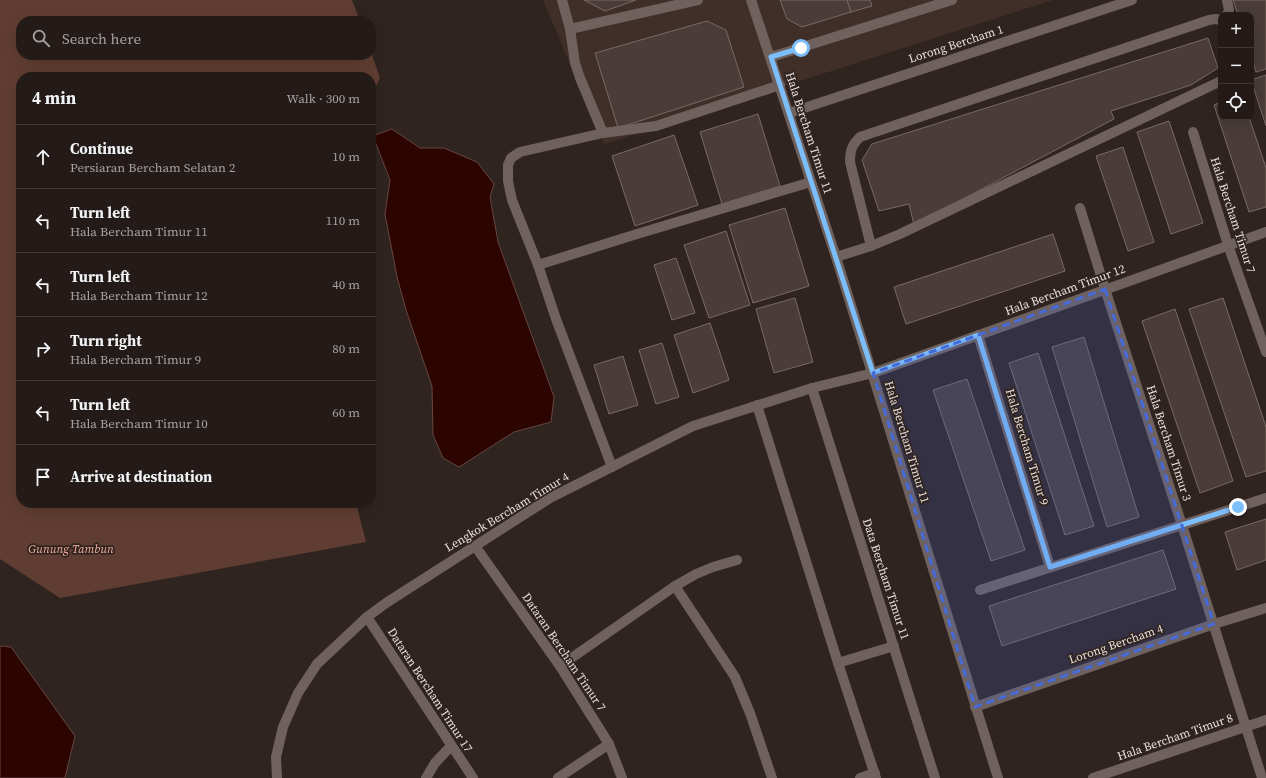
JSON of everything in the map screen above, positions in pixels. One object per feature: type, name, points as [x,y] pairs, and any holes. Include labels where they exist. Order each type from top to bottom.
[{"type":"street","points":[[562,0],[570,29],[575,63],[603,134]]},
{"type":"street","points":[[570,29],[697,0]]},
{"type":"street","name":"Hala Bercham Timur 11","points":[[751,0],[771,57],[873,373],[998,778]]},
{"type":"street","points":[[771,57],[952,0]]},
{"type":"street","name":"Lorong Bercham 1","points":[[789,113],[1132,0]]},
{"type":"street","points":[[1227,0],[1228,12]]},
{"type":"street","points":[[871,246],[850,162],[850,152],[853,144],[860,137],[1209,20],[1218,19]]},
{"type":"street","points":[[836,257],[871,246],[907,231],[1218,82]]},
{"type":"street","points":[[612,467],[556,319],[538,265],[512,200],[508,181],[508,165],[511,158],[520,152],[527,150],[603,134],[656,126],[780,85]]},
{"type":"street","name":"Hala Bercham Timur 7","points":[[1193,132],[1228,245],[1266,352]]},
{"type":"street","points":[[538,265],[811,182]]},
{"type":"street","name":"Hala Bercham Timur 3","points":[[1080,208],[1262,778]]},
{"type":"street","name":"Hala Bercham Timur 12","points":[[873,373],[1266,232]]},
{"type":"street","name":"Hala Bercham Timur 9","points":[[978,335],[1050,567]]},
{"type":"street","name":"Lengkok Bercham Timur 4","points":[[277,778],[276,757],[279,742],[283,727],[298,693],[317,664],[367,616],[386,603],[550,498],[693,426],[812,388],[873,373]]},
{"type":"street","name":"Data Bercham Timur 11","points":[[812,388],[935,778]]},
{"type":"street","points":[[757,405],[838,663],[876,775],[860,778]]},
{"type":"street","points":[[980,590],[1266,498]]},
{"type":"street","name":"Dataran Bercham Timur 7","points":[[475,546],[560,666],[609,744],[622,778]]},
{"type":"street","points":[[560,666],[675,586],[696,574],[737,560]]},
{"type":"street","points":[[675,586],[735,677],[750,713],[772,778]]},
{"type":"street","name":"Lorong Bercham 4","points":[[975,707],[1214,624],[1266,608]]},
{"type":"street","name":"Dataran Bercham Timur 17","points":[[367,616],[473,778]]},
{"type":"street","points":[[838,663],[894,646]]},
{"type":"street","name":"Hala Bercham Timur 8","points":[[1093,778],[1117,774],[1266,720]]},
{"type":"street","points":[[558,778],[609,744]]},
{"type":"street","points":[[426,778],[435,763],[451,746]]},
{"type":"highlighted area","points":[[1105,289],[1214,624],[975,707],[873,373]]},
{"type":"shaded area","points":[[543,0],[1053,0],[604,144]]},
{"type":"shaded area","points":[[392,129],[420,148],[444,148],[477,162],[494,184],[490,197],[498,242],[554,397],[551,422],[514,432],[459,467],[443,458],[433,435],[432,386],[406,310],[397,277],[385,214],[390,180],[376,144],[376,135]]},
{"type":"shaded area","points":[[0,646],[11,647],[75,736],[65,778],[0,778]]},
{"type":"green space","name":"Gunung Tambun","points":[[0,0],[352,0],[358,16],[16,16],[16,60],[374,60],[380,78],[376,86],[376,72],[16,72],[16,508],[357,508],[366,542],[60,598],[0,559]]},
{"type":"building","points":[[584,0],[636,0],[605,11]]},
{"type":"building","points":[[780,0],[847,0],[851,12],[802,27],[787,19]]},
{"type":"building","points":[[847,0],[870,0],[872,6],[851,12]]},
{"type":"building","points":[[1233,0],[1266,0],[1266,69],[1256,72],[1254,65],[1254,12],[1237,12]]},
{"type":"building","points":[[707,21],[726,30],[744,87],[618,128],[595,53]]},
{"type":"building","points":[[1208,38],[1218,68],[1191,85],[1111,111],[1114,119],[914,225],[909,204],[879,211],[862,160],[872,144]]},
{"type":"building","points":[[1266,75],[1266,126],[1254,89],[1254,79]]},
{"type":"building","points":[[1218,103],[1218,117],[1214,105]]},
{"type":"building","points":[[758,114],[780,186],[722,204],[700,132]]},
{"type":"building","points":[[1219,120],[1250,120],[1266,168],[1266,207],[1249,212]]},
{"type":"building","points":[[1169,121],[1203,223],[1171,234],[1137,132]]},
{"type":"building","points":[[674,135],[698,205],[635,226],[612,156]]},
{"type":"building","points":[[1123,147],[1154,242],[1128,251],[1096,156]]},
{"type":"building","points":[[785,208],[809,286],[753,303],[729,225]]},
{"type":"building","points":[[726,231],[750,305],[709,318],[684,245]]},
{"type":"building","points":[[1053,234],[1065,271],[906,324],[894,287]]},
{"type":"building","points":[[676,258],[695,313],[672,320],[654,265]]},
{"type":"building","points":[[795,298],[813,362],[774,373],[756,309]]},
{"type":"building","points":[[1223,298],[1266,427],[1266,471],[1246,477],[1189,309]]},
{"type":"building","points":[[1175,309],[1233,481],[1200,493],[1142,321]]},
{"type":"building","points":[[710,323],[729,380],[693,393],[674,335]]},
{"type":"building","points":[[1084,337],[1139,517],[1107,527],[1052,347]]},
{"type":"building","points":[[662,343],[679,397],[656,404],[639,350]]},
{"type":"building","points":[[1038,353],[1094,526],[1065,535],[1009,363]]},
{"type":"building","points":[[623,356],[638,405],[609,414],[594,365]]},
{"type":"building","points":[[967,379],[1025,550],[991,561],[933,390]]},
{"type":"building","points":[[1266,519],[1266,560],[1237,570],[1225,532]]},
{"type":"building","points":[[1163,550],[1176,589],[1002,646],[989,606]]},
{"type":"route","points":[[801,48],[771,57],[873,373],[978,335],[1050,567],[1238,507]]}]
